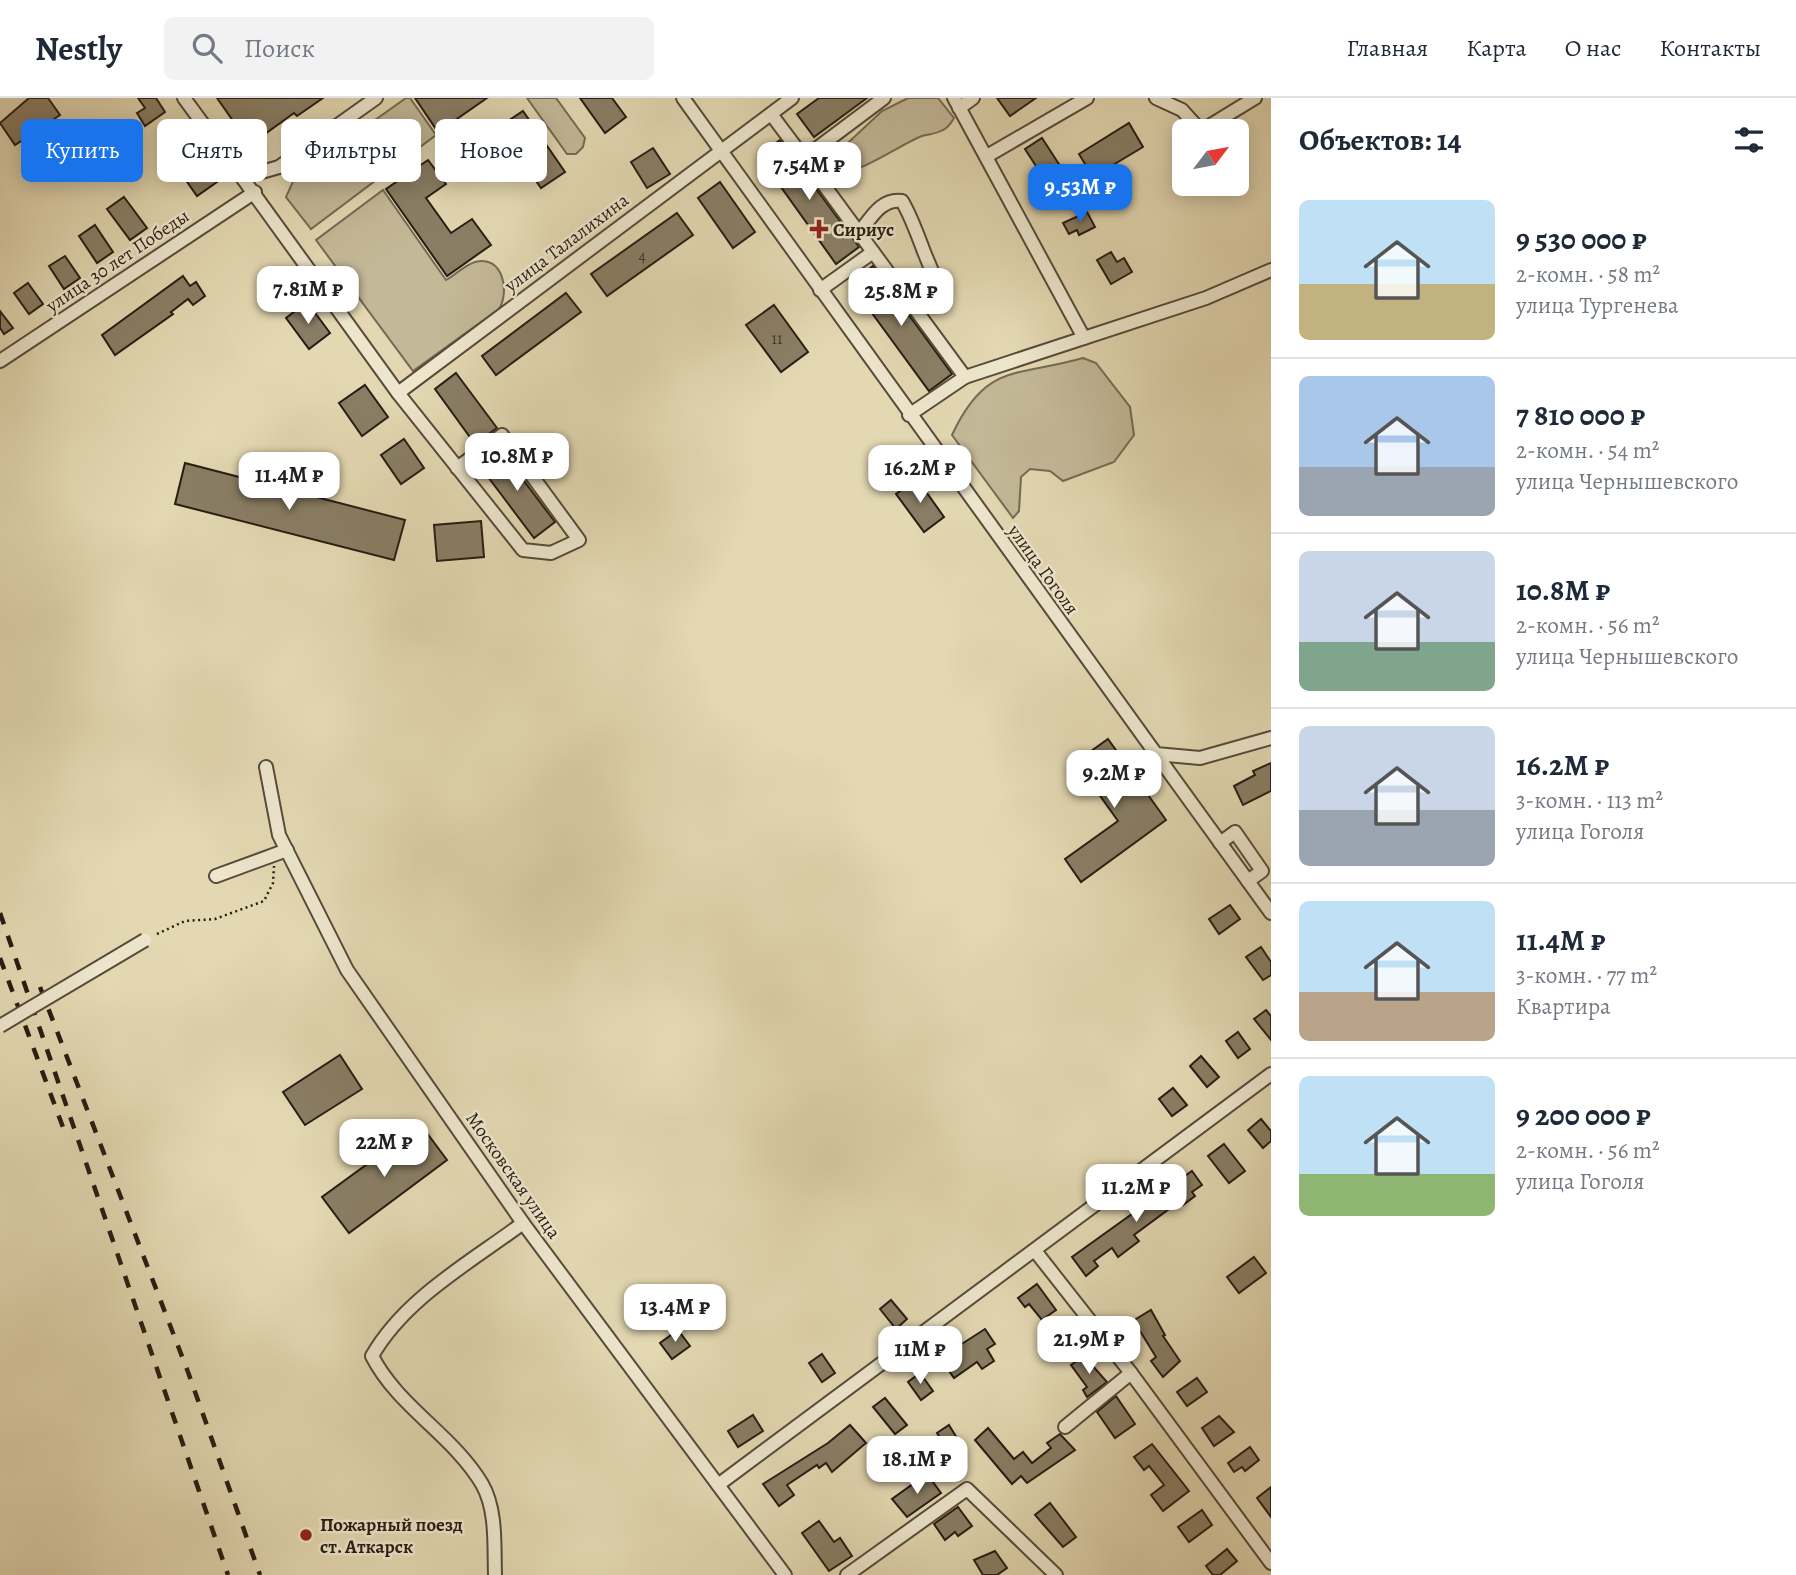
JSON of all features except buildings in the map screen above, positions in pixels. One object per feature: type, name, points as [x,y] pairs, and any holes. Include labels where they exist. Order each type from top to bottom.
[{"type":"street","points":[[184,98],[199,119]]},
{"type":"street","points":[[267,170],[279,167],[376,98]]},
{"type":"street","name":"улица Гоголя","points":[[683,98],[909,415],[1269,907]]},
{"type":"street","name":"улица Талалихина","points":[[398,393],[792,98]]},
{"type":"street","points":[[804,158],[884,98]]},
{"type":"street","points":[[973,98],[957,103],[1084,338]]},
{"type":"street","points":[[987,156],[1087,98]]},
{"type":"street","points":[[1166,99],[1182,110],[1201,131],[1255,98]]},
{"type":"street","points":[[771,114],[965,377]]},
{"type":"street","points":[[247,182],[398,393],[457,468],[523,550],[551,553],[579,540],[502,435],[457,468]]},
{"type":"street","name":"улица 30 лет Победы","points":[[0,361],[255,192]]},
{"type":"street","points":[[859,233],[880,206],[892,200],[902,201],[914,220],[932,275],[943,292]]},
{"type":"street","points":[[820,290],[873,252]]},
{"type":"street","points":[[909,415],[965,377],[1206,298],[1271,270]]},
{"type":"street","points":[[1156,754],[1200,758],[1271,738]]},
{"type":"street","name":"Московская улица","points":[[265,767],[279,835],[347,970],[523,1223],[785,1575]]},
{"type":"street","points":[[1220,843],[1235,832],[1262,871],[1248,881]]},
{"type":"street","points":[[216,876],[287,850]]},
{"type":"street","points":[[0,1026],[145,940]]},
{"type":"street","points":[[718,1485],[1036,1252],[1271,1074]]},
{"type":"street","points":[[495,1575],[493,1517],[483,1485],[464,1461],[383,1378],[372,1356],[384,1335],[418,1300],[523,1223]]},
{"type":"street","points":[[1036,1252],[1131,1373],[1271,1563]]},
{"type":"street","points":[[1065,1427],[1131,1373]]},
{"type":"street","points":[[847,1575],[967,1489],[1056,1575]]},
{"type":"path","points":[[145,940],[185,921],[215,919],[264,901],[273,883],[272,855]]},
{"type":"shaded area","points":[[406,98],[410,98],[435,136],[421,146],[421,119],[376,119]]},
{"type":"shaded area","points":[[527,98],[556,98],[585,138],[583,147],[576,154],[567,154],[547,126],[547,119],[542,119]]},
{"type":"shaded area","points":[[908,98],[938,98],[954,118],[940,131],[922,136],[859,168],[842,171],[834,162],[837,153],[882,111]]},
{"type":"shaded area","points":[[293,182],[374,182],[311,229],[286,197]]},
{"type":"shaded area","points":[[383,190],[446,280],[471,263],[485,261],[498,269],[504,285],[499,309],[413,371],[316,240]]},
{"type":"shaded area","points":[[1083,358],[1096,363],[1130,407],[1134,435],[1114,462],[1063,481],[1050,471],[1030,469],[1021,477],[1019,511],[1013,518],[952,435],[978,395],[991,384],[1022,371]]},
{"type":"railway","points":[[0,913],[228,1575]]},
{"type":"railway","points":[[0,958],[67,1138]]},
{"type":"railway","points":[[40,987],[188,1372],[260,1575]]},
{"type":"place","name":"Сириус","points":[[819,229]]},
{"type":"place","name":"Пожарный поезд ст. Аткарск","points":[[306,1535]]}]
